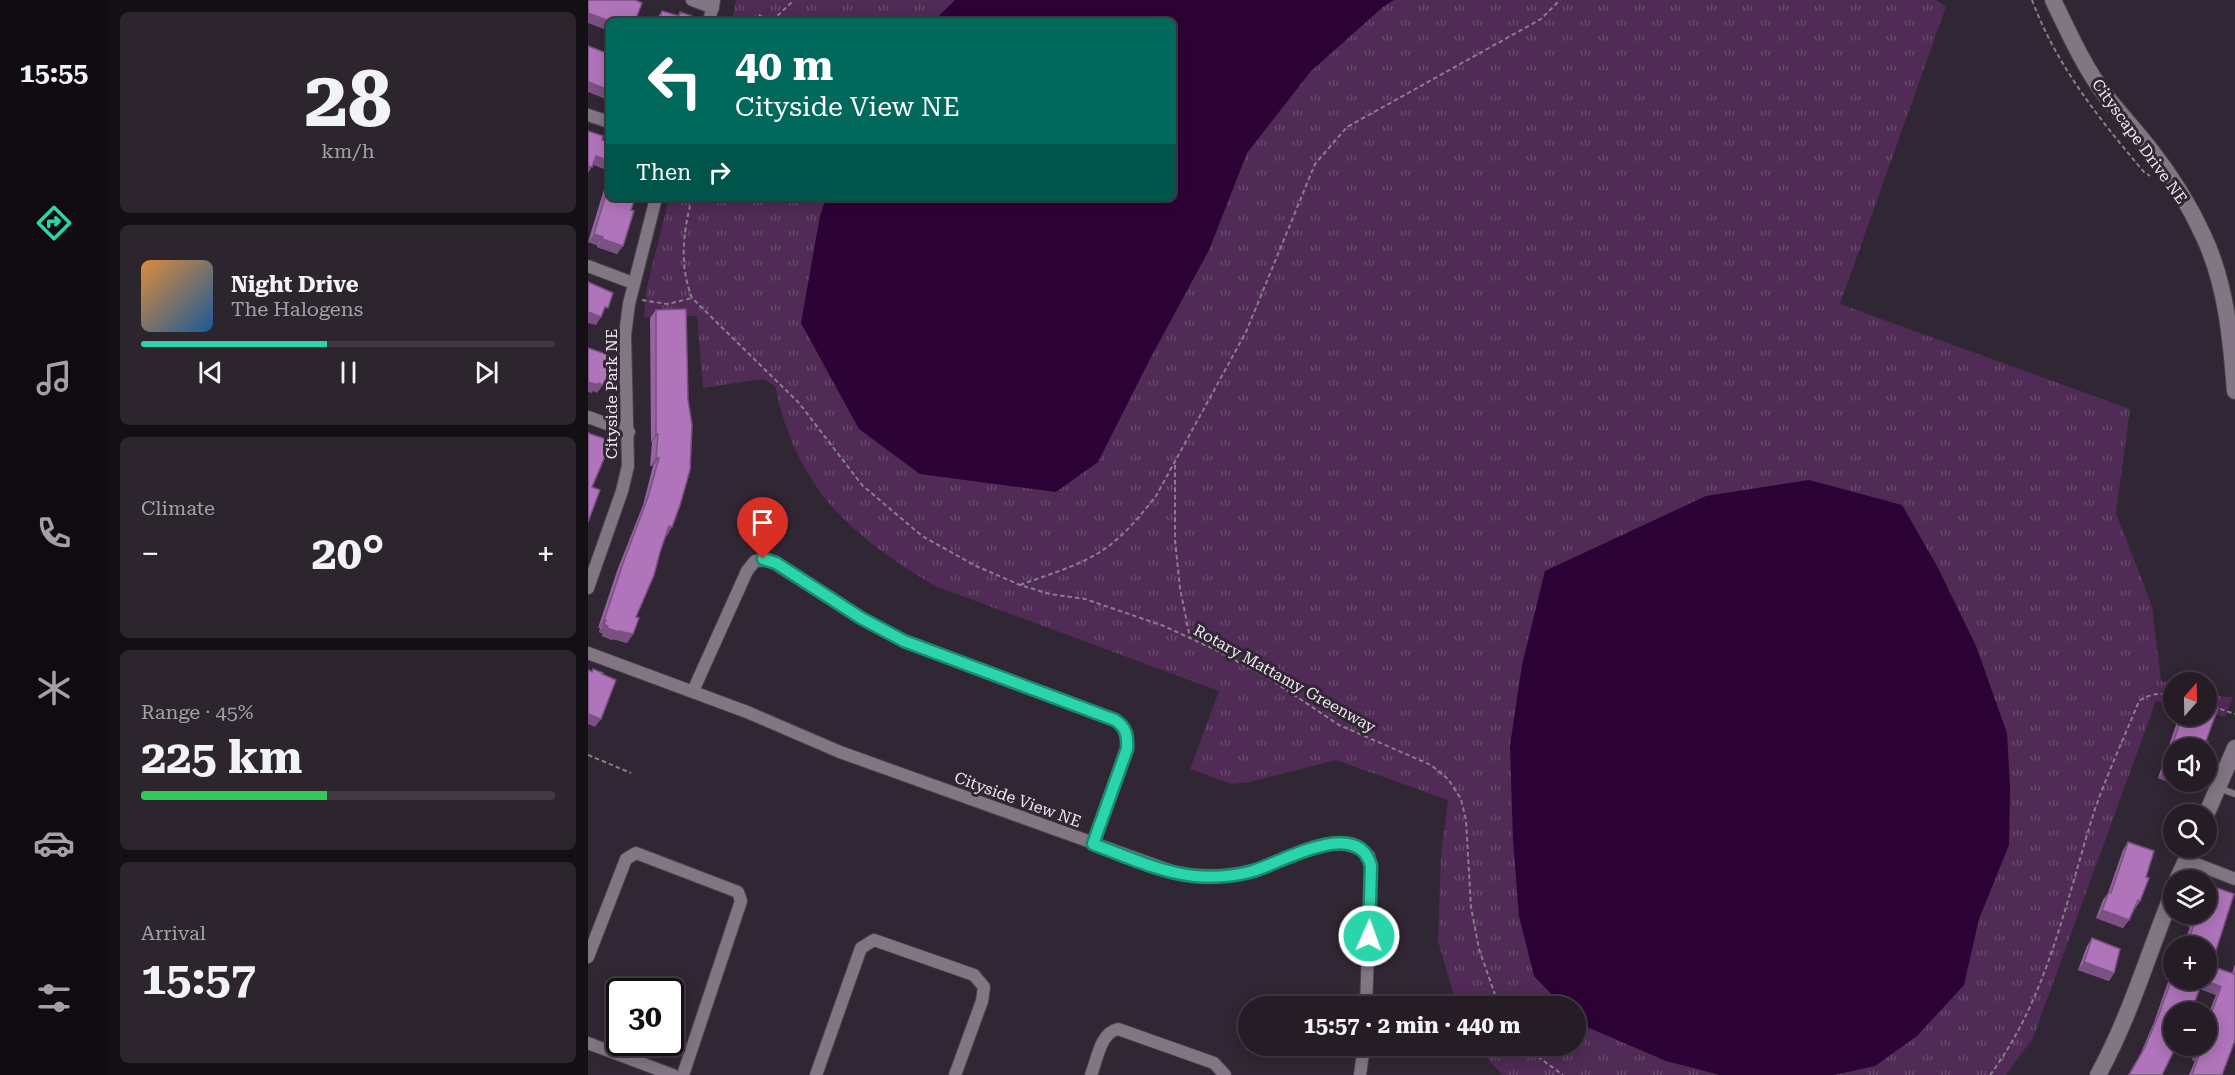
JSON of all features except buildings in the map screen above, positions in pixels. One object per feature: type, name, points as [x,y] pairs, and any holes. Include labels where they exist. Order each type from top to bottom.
[{"type":"street","points":[[692,0],[713,4]]},
{"type":"street","name":"Cityscape Drive NE","points":[[2053,0],[2080,56],[2106,95],[2150,148],[2177,187],[2204,236],[2220,283],[2228,322],[2235,391]]},
{"type":"street","points":[[588,115],[606,121]]},
{"type":"street","name":"Cityside Park NE","points":[[588,588],[622,491],[628,466],[625,335],[633,283],[655,201]]},
{"type":"street","points":[[588,266],[633,283]]},
{"type":"street","points":[[588,417],[629,432]]},
{"type":"street","points":[[693,691],[747,571],[755,561],[769,560],[861,618],[904,641],[1121,724],[1128,738],[1127,749],[1093,844]]},
{"type":"street","name":"Cityside View NE","points":[[588,652],[768,721],[820,745],[1153,866],[1194,876],[1212,876],[1254,871],[1311,847],[1346,844],[1363,851],[1369,856],[1371,866],[1366,996]]},
{"type":"street","points":[[2211,804],[2235,748]]},
{"type":"street","points":[[588,957],[626,859],[636,853],[738,892],[741,901],[684,1075]]},
{"type":"street","points":[[2196,858],[2235,879]]},
{"type":"street","points":[[2098,1075],[2108,1057],[2163,918]]},
{"type":"street","points":[[816,1075],[861,948],[874,940],[974,975],[984,987],[955,1075]]},
{"type":"street","points":[[1091,1075],[1104,1039],[1109,1033],[1118,1029],[1214,1063],[1225,1075]]},
{"type":"street","points":[[588,1043],[673,1075]]},
{"type":"street","points":[[1360,1075],[1363,1056]]},
{"type":"lane","points":[[2219,788],[2235,794]]},
{"type":"path","points":[[774,18],[794,0]]},
{"type":"path","points":[[1020,585],[1103,550],[1144,512],[1156,496],[1246,332],[1315,165],[1347,126],[1541,19],[1560,0]]},
{"type":"path","points":[[630,297],[667,304],[692,298],[686,284],[683,256],[684,234],[691,201]]},
{"type":"path","name":"Rotary Mattamy Greenway","points":[[692,298],[799,403],[862,484],[892,512],[931,541],[976,566],[1020,585],[1050,594],[1085,599],[1164,626],[1218,651],[1270,680],[1339,725],[1431,765],[1448,779],[1461,800],[1466,820],[1471,907],[1479,949],[1495,996]]},
{"type":"path","points":[[1174,464],[1175,540],[1180,588],[1190,638]]},
{"type":"path","points":[[1990,1075],[2007,1052],[2036,994],[2099,797],[2139,701],[2149,694],[2163,693]]},
{"type":"path","points":[[2217,708],[2235,714]]},
{"type":"path","points":[[588,755],[631,773]]},
{"type":"path","points":[[1538,1056],[1563,1075]]},
{"type":"green space","points":[[736,0],[1936,0],[1946,7],[1840,304],[2130,409],[2116,513],[2152,606],[2161,681],[2163,682],[2163,702],[2156,701],[2033,1038],[2006,1075],[1502,1075],[1485,1056],[1586,1056],[1586,996],[1454,996],[1438,941],[1441,854],[1448,800],[1336,760],[1250,782],[1232,784],[1190,769],[1219,691],[935,586],[904,567],[852,527],[812,480],[784,422],[775,386],[763,379],[703,388],[697,316],[644,317],[647,287],[668,201],[1176,201],[1176,18],[733,18]]},
{"type":"green space","points":[[2217,695],[2233,697],[2225,717],[2217,715]]},
{"type":"shaded area","points":[[955,0],[1394,0],[1383,7],[1311,71],[1247,153],[1209,250],[1098,462],[1056,492],[920,474],[859,429],[801,323],[820,216],[825,201],[1176,201],[1176,18],[937,18]]},
{"type":"shaded area","points":[[1809,480],[1902,505],[1937,566],[1976,646],[2007,733],[2010,788],[2009,845],[1979,919],[1964,985],[1917,1036],[1875,1066],[1834,1075],[1720,1075],[1666,1061],[1586,1027],[1586,996],[1553,996],[1534,976],[1519,916],[1513,840],[1510,746],[1522,665],[1545,571],[1706,496]]},
{"type":"route","points":[[763,559],[776,563],[861,618],[904,641],[1121,724],[1128,738],[1127,749],[1093,844],[1153,866],[1194,876],[1254,871],[1311,847],[1346,844],[1363,851],[1369,856],[1371,866],[1369,936]]}]
